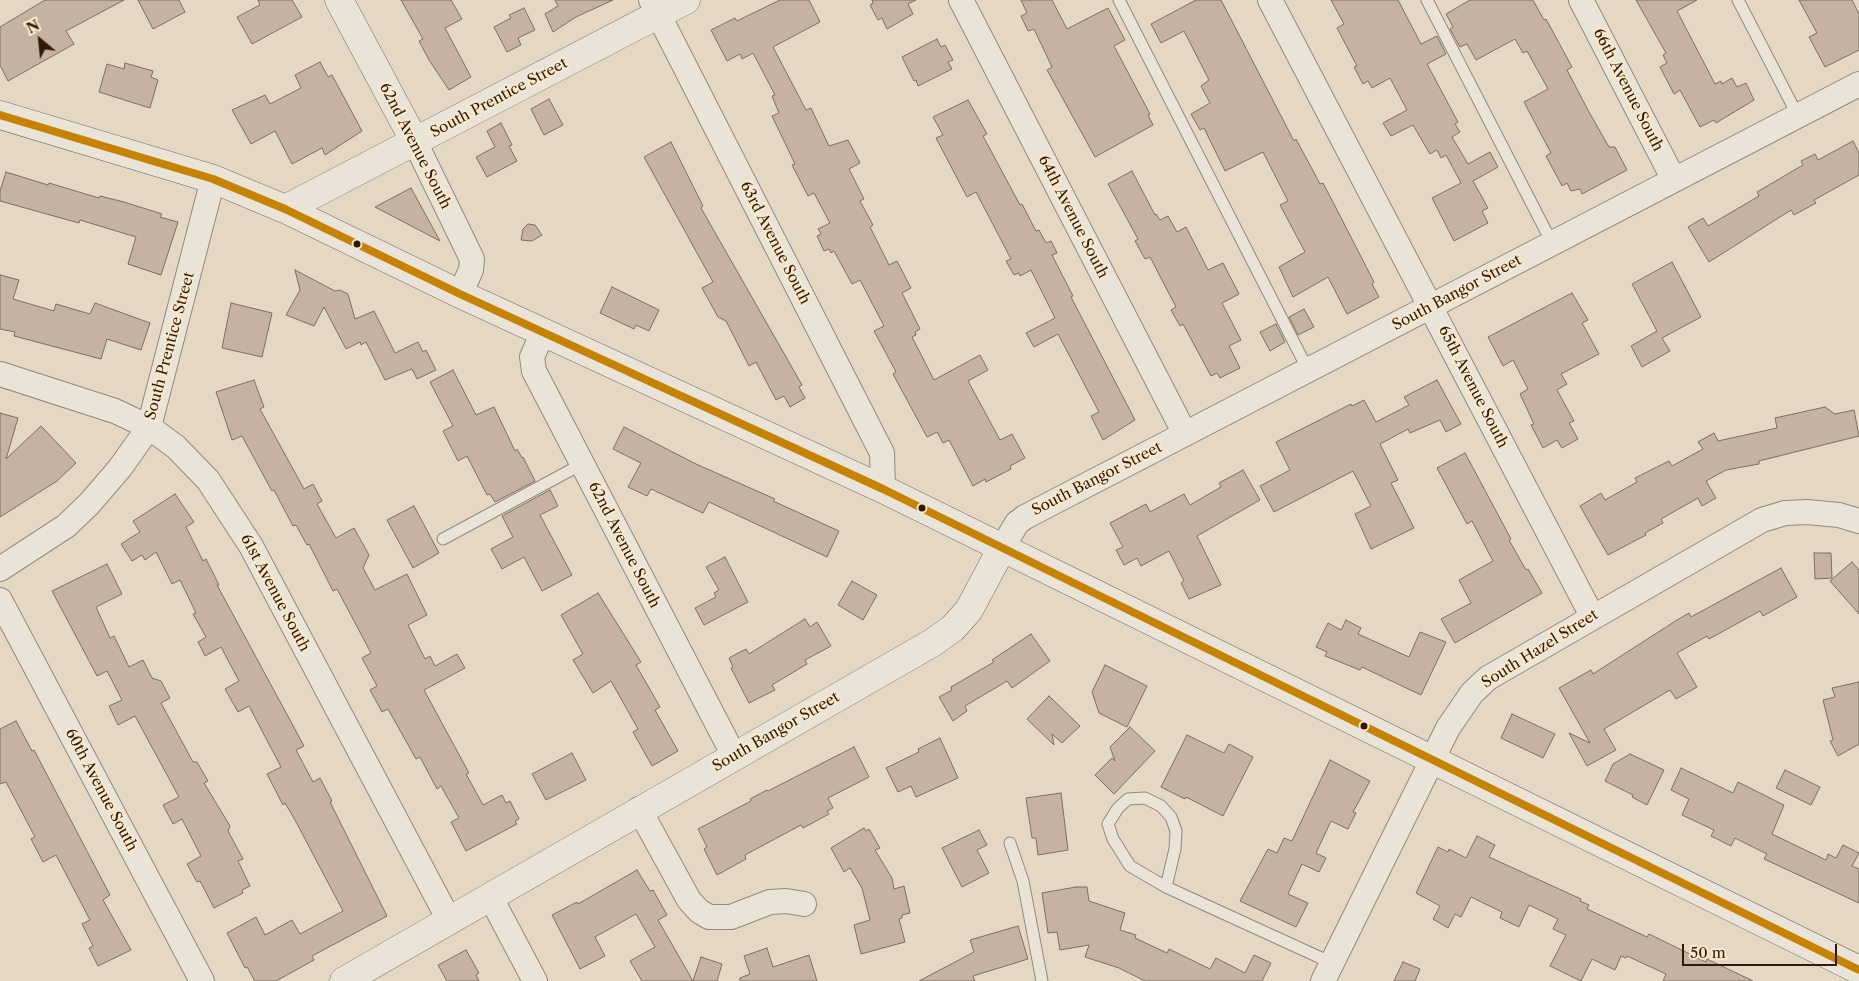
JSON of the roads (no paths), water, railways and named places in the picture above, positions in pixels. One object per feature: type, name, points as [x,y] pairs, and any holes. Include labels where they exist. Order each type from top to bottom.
[{"type":"main road","name":"62nd Avenue South","points":[[340,0],[415,142]]},
{"type":"main road","name":"South Prentice Street","points":[[285,208],[415,142],[654,7],[686,0]]},
{"type":"main road","points":[[0,115],[213,179],[285,208],[460,294],[883,489],[1431,761],[1859,970]]},
{"type":"main road","name":"South Bangor Street","points":[[344,981],[640,809],[932,643],[953,628],[969,610],[1002,548]]},
{"type":"street","name":"64th Avenue South","points":[[961,0],[1185,434]]},
{"type":"street","name":"65th Avenue South","points":[[1270,0],[1592,616]]},
{"type":"street","name":"66th Avenue South","points":[[1581,0],[1674,180]]},
{"type":"street","name":"63rd Avenue South","points":[[654,7],[882,453],[883,489]]},
{"type":"street","name":"South Bangor Street","points":[[1002,548],[1017,523],[1024,517],[1859,84]]},
{"type":"street","name":"62nd Avenue South","points":[[415,142],[472,259],[471,270],[460,294]]},
{"type":"street","name":"South Prentice Street","points":[[0,568],[66,526],[89,504],[120,468],[150,427],[213,179]]},
{"type":"street","name":"62nd Avenue South","points":[[542,332],[532,357],[534,371],[734,756]]},
{"type":"street","name":"61st Avenue South","points":[[0,374],[115,411],[150,427],[176,447],[208,480],[246,538],[449,920]]},
{"type":"street","name":"South Hazel Street","points":[[1327,972],[1448,728],[1472,693],[1488,678],[1592,616],[1762,520],[1785,513],[1807,512],[1839,515],[1859,521]]},
{"type":"street","name":"60th Avenue South","points":[[0,600],[202,981]]},
{"type":"street","points":[[640,809],[689,900],[709,917],[731,917],[770,902],[786,900],[804,904]]},
{"type":"street","points":[[490,896],[535,981]]},
{"type":"lane","points":[[1119,0],[1308,370]]},
{"type":"lane","points":[[1426,0],[1552,243]]},
{"type":"lane","points":[[1738,0],[1798,116]]},
{"type":"lane","points":[[443,539],[582,464]]},
{"type":"lane","points":[[1166,887],[1175,850],[1176,831],[1171,817],[1161,806],[1145,798],[1128,799],[1118,808],[1108,824],[1113,839],[1130,866],[1166,887],[1327,972]]},
{"type":"lane","points":[[1010,843],[1023,882],[1042,981]]}]
